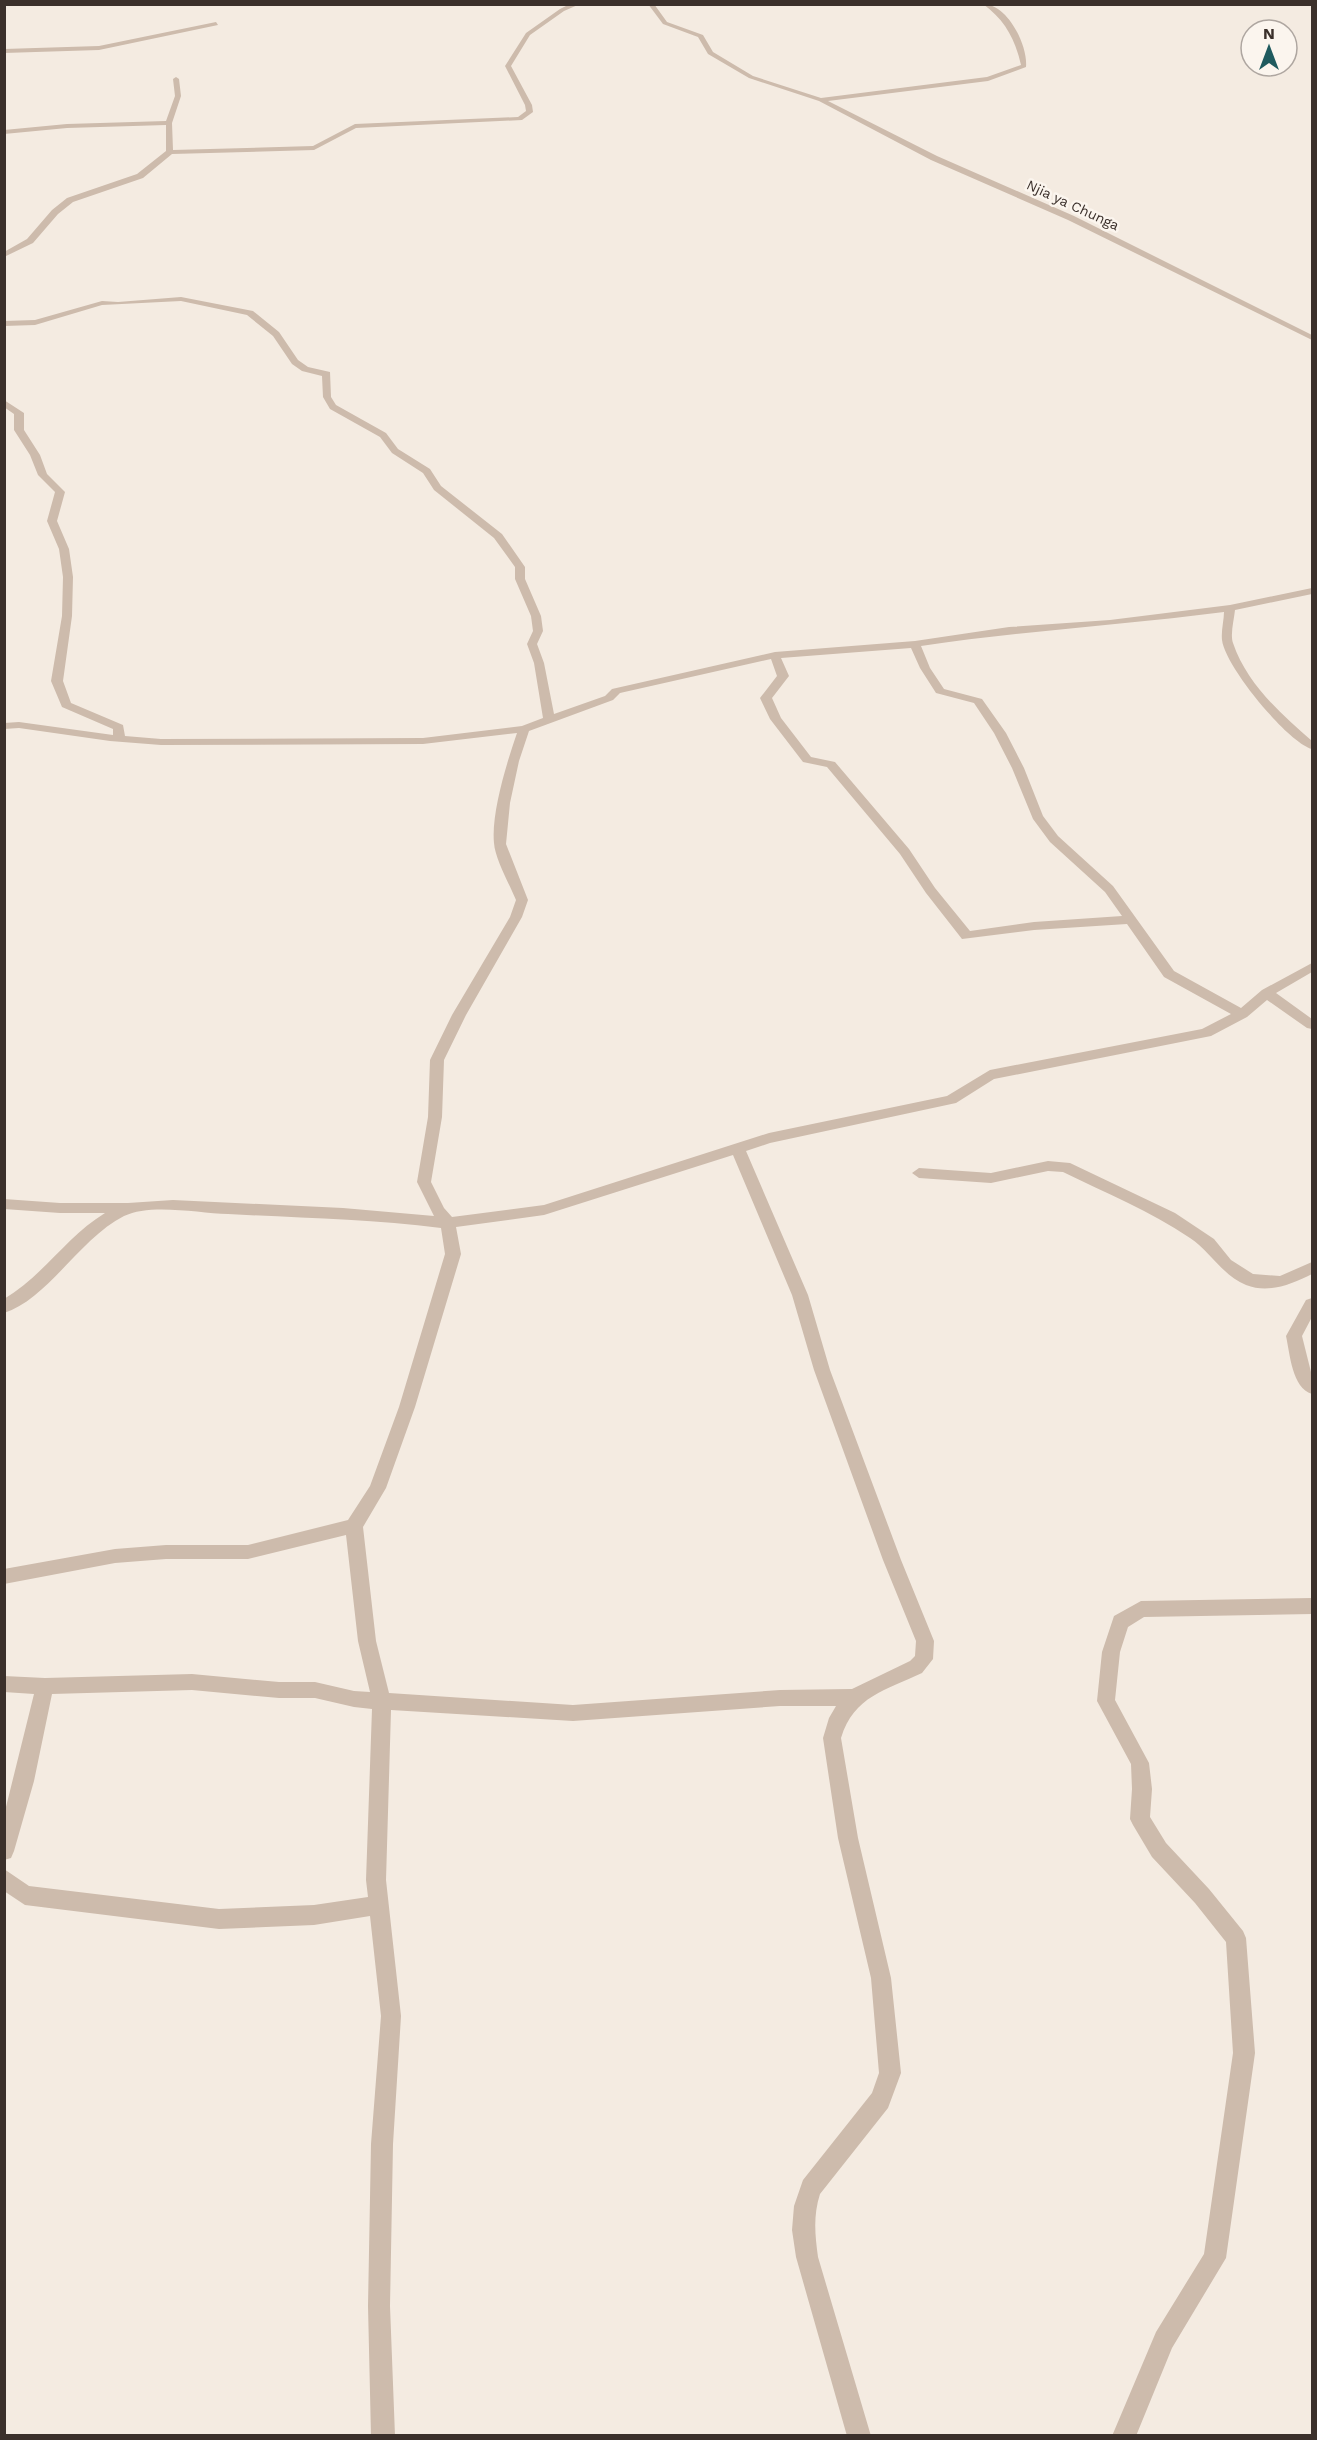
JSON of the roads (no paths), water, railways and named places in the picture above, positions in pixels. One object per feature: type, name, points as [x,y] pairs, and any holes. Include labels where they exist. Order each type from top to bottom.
[{"type":"street","points":[[4,255],[30,241],[55,212],[70,200],[140,176],[170,152],[314,148],[356,126],[520,119],[530,112],[529,100],[523,88],[513,80],[508,66],[528,34],[561,10],[577,4]]},
{"type":"street","name":"Njia ya Chunga","points":[[651,4],[666,23],[701,36],[710,53],[751,77],[821,100],[934,158],[1071,218],[1312,338]]},
{"type":"street","points":[[821,100],[988,80],[1024,66],[1021,50],[1004,16],[986,4]]},
{"type":"street","points":[[4,51],[99,48],[216,24]]},
{"type":"street","points":[[170,152],[169,123],[178,96],[176,79]]},
{"type":"street","points":[[4,132],[67,126],[169,123]]},
{"type":"street","points":[[4,324],[35,322],[102,303],[118,304],[181,299],[250,313],[276,334],[295,362],[305,369],[327,374],[325,381],[327,397],[333,407],[383,435],[395,451],[427,471],[437,488],[498,536],[520,567],[520,579],[536,616],[538,631],[532,644],[540,663],[549,720]]},
{"type":"street","points":[[4,403],[20,413],[19,430],[35,455],[43,475],[60,492],[52,521],[64,549],[68,577],[67,616],[57,681],[66,705],[119,727],[119,739]]},
{"type":"street","points":[[4,726],[19,725],[119,739],[161,742],[423,741],[524,729],[609,698],[616,691],[775,655],[915,644],[1009,630],[1110,623],[1230,608],[1312,591]]},
{"type":"street","points":[[1230,608],[1227,641],[1250,686],[1272,712],[1312,746]]},
{"type":"street","points":[[915,644],[925,668],[940,691],[978,701],[1000,732],[1018,768],[1037,816],[1054,839],[1109,889],[1169,974],[1242,1014]]},
{"type":"street","points":[[775,655],[783,676],[766,698],[776,719],[807,760],[831,764],[905,852],[930,890],[967,936],[1034,926],[1129,920]]},
{"type":"street","points":[[383,2436],[379,2306],[381,2155],[391,2016],[376,1880],[382,1701],[367,1641],[354,1526],[378,1488],[407,1407],[453,1254],[448,1223],[438,1211],[424,1182],[435,1117],[437,1060],[459,1015],[516,917],[522,900],[500,844],[504,802],[513,761],[524,729]]},
{"type":"street","points":[[4,1204],[60,1208],[176,1205],[319,1211],[393,1216],[448,1223],[544,1210],[769,1138],[951,1100],[990,1075],[1206,1033],[1242,1014],[1267,993],[1312,967]]},
{"type":"street","points":[[1267,993],[1312,1025]]},
{"type":"street","points":[[4,1684],[45,1686],[192,1682],[279,1690],[315,1690],[354,1699],[573,1713],[780,1698],[854,1697],[916,1667],[924,1659],[925,1641],[892,1560],[822,1370],[800,1294],[738,1149]]},
{"type":"street","points":[[919,1173],[990,1178],[1048,1166],[1065,1167],[1170,1217],[1209,1243],[1226,1264],[1250,1280],[1282,1282],[1312,1268]]},
{"type":"street","points":[[4,1307],[15,1302],[66,1252],[108,1218],[131,1207]]},
{"type":"street","points":[[1312,1304],[1294,1336],[1304,1377],[1312,1388]]},
{"type":"street","points":[[4,1577],[116,1556],[166,1552],[248,1552],[354,1526]]},
{"type":"street","points":[[1124,2436],[1164,2340],[1215,2258],[1244,2053],[1236,1938],[1202,1896],[1159,1850],[1140,1819],[1142,1789],[1140,1763],[1106,1701],[1111,1652],[1120,1622],[1142,1610],[1312,1606]]},
{"type":"street","points":[[4,1851],[24,1781],[45,1686]]},
{"type":"street","points":[[854,1697],[838,1718],[832,1738],[848,1838],[880,1978],[890,2073],[880,2100],[811,2188],[805,2206],[803,2229],[807,2257],[859,2436]]},
{"type":"street","points":[[4,1878],[25,1895],[219,1919],[314,1915],[380,1905]]}]
